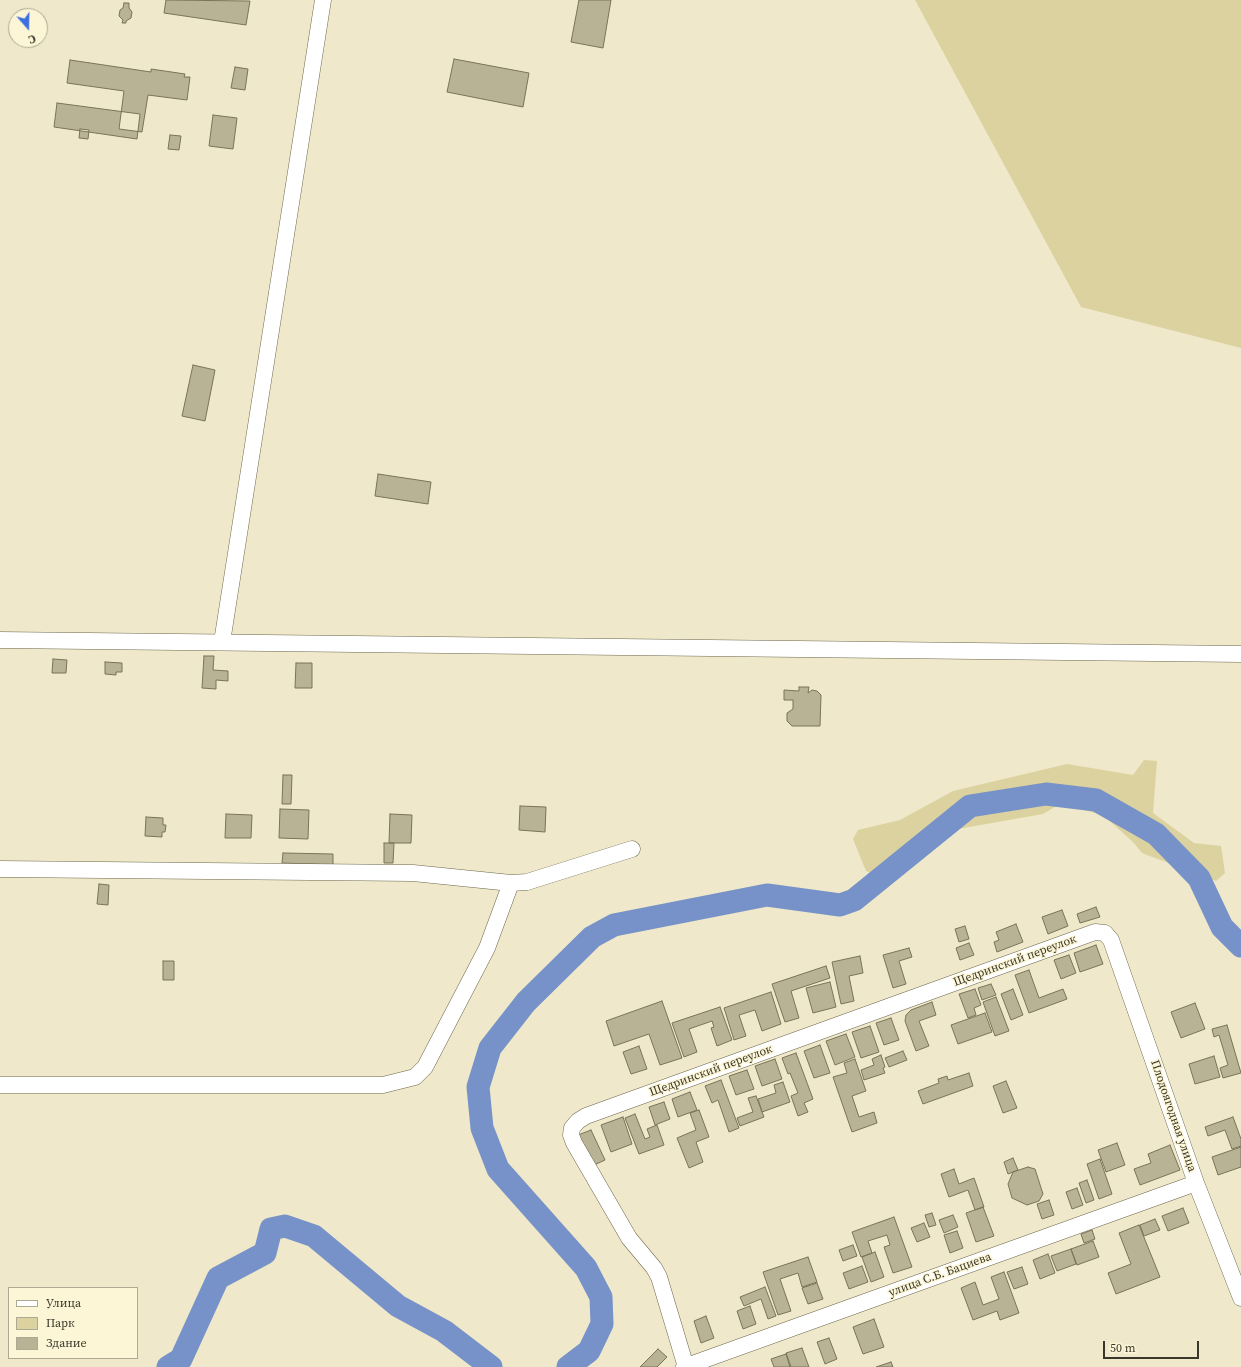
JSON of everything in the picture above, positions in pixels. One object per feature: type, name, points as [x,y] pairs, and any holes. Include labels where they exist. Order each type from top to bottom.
[{"type":"street","points":[[222,642],[323,0]]},
{"type":"street","points":[[0,640],[1241,654]]},
{"type":"street","points":[[0,869],[412,873],[511,883],[528,882],[632,849]]},
{"type":"street","points":[[0,1085],[383,1085],[415,1077],[425,1067],[487,948],[511,883]]},
{"type":"street","name":"Щедринский переулок","points":[[685,1367],[659,1277],[654,1268],[629,1238],[574,1143],[571,1135],[572,1128],[578,1121],[586,1116],[1095,932],[1105,933]]},
{"type":"street","name":"Плодоягодная улица","points":[[1105,933],[1111,940],[1196,1183],[1241,1298]]},
{"type":"street","name":"улица С.Б. Бациева","points":[[685,1367],[1196,1183]]},
{"type":"green space","points":[[915,0],[1241,0],[1241,348],[1081,307]]},
{"type":"green space","points":[[1144,760],[1157,761],[1153,813],[1194,843],[1221,846],[1225,873],[1216,881],[1142,853],[1133,842],[1103,815],[1060,804],[1043,814],[958,829],[890,882],[866,871],[853,839],[858,830],[900,820],[953,791],[1067,764],[1133,775]]},
{"type":"building","points":[[166,0],[250,1],[246,25],[164,13]]},
{"type":"building","points":[[579,0],[611,0],[603,48],[571,42]]},
{"type":"building","points":[[124,3],[129,3],[129,8],[132,12],[131,18],[126,21],[126,23],[122,23],[123,20],[119,16],[120,10],[123,8]]},
{"type":"building","points":[[454,59],[529,73],[523,107],[447,92]]},
{"type":"building","points":[[70,60],[151,72],[151,69],[185,74],[184,77],[190,77],[187,100],[148,95],[142,132],[119,129],[124,91],[67,83]]},
{"type":"building","points":[[235,67],[248,69],[245,90],[231,88]]},
{"type":"building","points":[[57,103],[140,114],[137,139],[54,127]]},
{"type":"building","points":[[213,115],[237,118],[233,149],[209,146]]},
{"type":"building","points":[[80,129],[89,130],[88,139],[79,138]]},
{"type":"building","points":[[170,135],[181,136],[179,150],[168,149]]},
{"type":"building","points":[[193,365],[215,370],[205,421],[182,416]]},
{"type":"building","points":[[378,474],[431,482],[428,504],[375,496]]},
{"type":"building","points":[[204,656],[214,656],[213,670],[228,671],[228,681],[216,680],[216,689],[202,688]]},
{"type":"building","points":[[53,659],[67,660],[66,673],[52,673]]},
{"type":"building","points":[[105,662],[122,663],[122,672],[116,672],[116,675],[105,674]]},
{"type":"building","points":[[296,663],[312,663],[312,688],[295,688]]},
{"type":"building","points":[[799,687],[809,687],[808,693],[812,690],[817,691],[821,695],[820,726],[792,726],[787,721],[787,713],[793,709],[793,700],[784,700],[784,690],[799,691]]},
{"type":"building","points":[[283,775],[292,775],[291,804],[282,804]]},
{"type":"building","points":[[520,806],[546,807],[545,832],[519,830]]},
{"type":"building","points":[[280,809],[309,810],[308,839],[279,838]]},
{"type":"building","points":[[226,814],[252,815],[251,838],[225,838]]},
{"type":"building","points":[[390,814],[412,815],[411,843],[389,843]]},
{"type":"building","points":[[146,817],[163,818],[163,825],[166,825],[165,832],[162,832],[162,837],[145,836]]},
{"type":"building","points":[[384,843],[394,843],[393,863],[384,863]]},
{"type":"building","points":[[283,853],[333,854],[333,865],[282,863]]},
{"type":"building","points":[[99,884],[109,885],[108,905],[97,904]]},
{"type":"building","points":[[1096,907],[1100,917],[1080,923],[1077,914]]},
{"type":"building","points":[[1062,910],[1068,926],[1048,934],[1042,917]]},
{"type":"building","points":[[1016,924],[1023,942],[997,952],[994,942],[999,940],[996,932]]},
{"type":"building","points":[[965,926],[969,939],[959,942],[955,929]]},
{"type":"building","points":[[969,943],[974,955],[960,960],[956,948]]},
{"type":"building","points":[[1096,945],[1103,964],[1080,972],[1074,953]]},
{"type":"building","points":[[909,948],[912,957],[899,961],[906,984],[893,988],[883,955]]},
{"type":"building","points":[[1069,955],[1076,973],[1061,979],[1054,960]]},
{"type":"building","points":[[860,956],[863,973],[849,976],[854,1001],[841,1004],[832,962]]},
{"type":"building","points":[[163,961],[174,961],[174,980],[163,980]]},
{"type":"building","points":[[826,966],[830,978],[791,991],[799,1018],[785,1022],[772,984]]},
{"type":"building","points":[[1029,970],[1039,998],[1063,989],[1067,999],[1029,1013],[1015,975]]},
{"type":"building","points":[[830,982],[836,1007],[813,1013],[806,988]]},
{"type":"building","points":[[991,984],[996,995],[982,1000],[978,988]]},
{"type":"building","points":[[975,989],[981,1005],[974,1008],[976,1015],[968,1018],[959,994]]},
{"type":"building","points":[[1013,989],[1023,1015],[1011,1020],[1001,994]]},
{"type":"building","points":[[771,992],[781,1024],[762,1031],[755,1010],[739,1015],[746,1036],[734,1040],[724,1008]]},
{"type":"building","points":[[996,997],[1009,1031],[995,1036],[983,1002]]},
{"type":"building","points":[[662,1001],[682,1058],[660,1065],[649,1034],[614,1046],[606,1021]]},
{"type":"building","points":[[932,1002],[936,1015],[919,1021],[929,1046],[916,1051],[905,1021],[906,1015],[911,1010]]},
{"type":"building","points":[[1195,1003],[1205,1029],[1181,1038],[1171,1012]]},
{"type":"building","points":[[720,1007],[732,1040],[717,1046],[711,1028],[714,1027],[712,1021],[689,1029],[697,1052],[684,1057],[672,1023]]},
{"type":"building","points":[[985,1013],[992,1032],[958,1044],[951,1025]]},
{"type":"building","points":[[891,1018],[899,1040],[884,1045],[876,1023]]},
{"type":"building","points":[[1227,1025],[1241,1073],[1223,1078],[1220,1068],[1228,1065],[1219,1035],[1214,1037],[1212,1029]]},
{"type":"building","points":[[870,1026],[879,1052],[861,1058],[852,1032]]},
{"type":"building","points":[[846,1034],[855,1057],[835,1065],[826,1041]]},
{"type":"building","points":[[820,1045],[830,1073],[814,1078],[804,1051]]},
{"type":"building","points":[[639,1046],[647,1069],[631,1074],[623,1052]]},
{"type":"building","points":[[903,1051],[907,1060],[889,1067],[885,1058]]},
{"type":"building","points":[[796,1053],[813,1099],[804,1103],[808,1112],[798,1116],[791,1096],[798,1093],[782,1058]]},
{"type":"building","points":[[881,1055],[885,1067],[883,1068],[885,1073],[864,1080],[861,1070],[874,1065],[872,1059]]},
{"type":"building","points":[[1214,1056],[1220,1077],[1195,1084],[1189,1064]]},
{"type":"building","points":[[775,1059],[782,1079],[762,1086],[755,1066]]},
{"type":"building","points":[[855,1059],[866,1091],[852,1096],[859,1117],[874,1112],[877,1123],[852,1132],[833,1077],[847,1073],[844,1063]]},
{"type":"building","points":[[747,1070],[754,1089],[736,1095],[729,1076]]},
{"type":"building","points":[[969,1073],[973,1086],[923,1104],[918,1091],[939,1083],[938,1079],[947,1076],[948,1080]]},
{"type":"building","points":[[721,1080],[739,1128],[729,1132],[718,1100],[712,1103],[705,1086]]},
{"type":"building","points":[[1006,1081],[1017,1108],[1003,1113],[993,1086]]},
{"type":"building","points":[[783,1082],[790,1102],[762,1112],[758,1099],[776,1093],[774,1085]]},
{"type":"building","points":[[690,1092],[697,1110],[678,1117],[672,1099]]},
{"type":"building","points":[[756,1096],[764,1117],[740,1126],[737,1118],[753,1112],[748,1098]]},
{"type":"building","points":[[664,1102],[670,1119],[655,1125],[649,1107]]},
{"type":"building","points":[[699,1110],[709,1137],[696,1142],[703,1162],[689,1168],[677,1138],[696,1130],[690,1113]]},
{"type":"building","points":[[635,1114],[645,1139],[650,1137],[647,1129],[657,1125],[664,1145],[639,1154],[625,1118]]},
{"type":"building","points":[[623,1117],[632,1144],[611,1152],[601,1125]]},
{"type":"building","points":[[1233,1117],[1241,1139],[1241,1146],[1232,1149],[1225,1130],[1208,1136],[1205,1127]]},
{"type":"building","points":[[591,1130],[605,1160],[592,1166],[578,1135]]},
{"type":"building","points":[[1117,1143],[1125,1165],[1106,1172],[1098,1150]]},
{"type":"building","points":[[1170,1145],[1180,1170],[1140,1185],[1134,1169],[1151,1163],[1148,1154]]},
{"type":"building","points":[[1241,1147],[1241,1167],[1218,1175],[1212,1157]]},
{"type":"building","points":[[1013,1158],[1018,1170],[1008,1174],[1004,1162]]},
{"type":"building","points":[[1100,1159],[1112,1194],[1099,1199],[1087,1164]]},
{"type":"building","points":[[1028,1167],[1035,1169],[1043,1194],[1039,1201],[1027,1205],[1012,1198],[1008,1184],[1013,1172]]},
{"type":"building","points":[[954,1169],[959,1184],[974,1178],[984,1207],[975,1210],[968,1190],[949,1197],[941,1174]]},
{"type":"building","points":[[1087,1180],[1094,1200],[1086,1203],[1079,1183]]},
{"type":"building","points":[[1077,1188],[1083,1205],[1072,1209],[1066,1192]]},
{"type":"building","points":[[1049,1200],[1054,1215],[1042,1219],[1037,1204]]},
{"type":"building","points":[[983,1207],[994,1236],[976,1242],[966,1213]]},
{"type":"building","points":[[1183,1208],[1189,1223],[1168,1231],[1162,1216]]},
{"type":"building","points":[[932,1213],[936,1225],[929,1227],[925,1215]]},
{"type":"building","points":[[953,1215],[958,1227],[944,1233],[939,1220]]},
{"type":"building","points":[[894,1217],[912,1267],[893,1273],[884,1247],[890,1245],[887,1235],[868,1241],[872,1253],[861,1257],[852,1232]]},
{"type":"building","points":[[1155,1219],[1160,1230],[1144,1236],[1140,1225]]},
{"type":"building","points":[[924,1223],[930,1237],[917,1242],[911,1228]]},
{"type":"building","points":[[1139,1225],[1160,1277],[1116,1294],[1108,1273],[1131,1264],[1119,1233]]},
{"type":"building","points":[[1092,1230],[1095,1239],[1084,1243],[1081,1234]]},
{"type":"building","points":[[957,1231],[963,1248],[950,1253],[944,1235]]},
{"type":"building","points":[[1093,1241],[1099,1257],[1077,1265],[1071,1249]]},
{"type":"building","points":[[853,1245],[857,1256],[843,1261],[839,1250]]},
{"type":"building","points":[[1071,1249],[1076,1264],[1057,1271],[1051,1256]]},
{"type":"building","points":[[875,1252],[884,1277],[871,1282],[862,1257]]},
{"type":"building","points":[[1048,1254],[1055,1273],[1040,1279],[1033,1260]]},
{"type":"building","points":[[808,1257],[817,1282],[802,1287],[798,1273],[780,1279],[791,1311],[778,1315],[763,1272]]},
{"type":"building","points":[[862,1266],[868,1282],[849,1289],[843,1273]]},
{"type":"building","points":[[1022,1267],[1028,1284],[1014,1289],[1007,1272]]},
{"type":"building","points":[[1004,1272],[1019,1313],[1000,1320],[997,1311],[973,1320],[961,1288],[975,1282],[983,1305],[999,1299],[991,1277]]},
{"type":"building","points":[[817,1283],[823,1299],[808,1304],[802,1288]]},
{"type":"building","points":[[765,1287],[776,1316],[768,1319],[761,1299],[744,1306],[740,1297]]},
{"type":"building","points":[[750,1306],[756,1324],[743,1329],[737,1311]]},
{"type":"building","points":[[706,1316],[714,1338],[701,1343],[694,1321]]},
{"type":"building","points":[[874,1319],[884,1347],[863,1354],[853,1327]]},
{"type":"building","points":[[829,1338],[837,1359],[825,1364],[817,1342]]},
{"type":"building","points":[[802,1348],[809,1367],[791,1367],[786,1353]]},
{"type":"building","points":[[658,1349],[667,1357],[657,1367],[640,1367]]},
{"type":"building","points":[[786,1354],[790,1367],[774,1367],[771,1359]]},
{"type":"building","points":[[891,1362],[893,1367],[876,1367]]},
{"type":"waterway","points":[[568,1367],[589,1351],[602,1324],[601,1297],[586,1268],[498,1169],[482,1128],[478,1087],[490,1048],[526,1002],[592,937],[614,925],[767,895],[840,905],[854,900],[970,806],[1046,794],[1096,800],[1156,834],[1199,878],[1222,927],[1241,946]]},
{"type":"waterway","points":[[168,1367],[181,1359],[218,1278],[265,1253],[271,1229],[285,1226],[314,1236],[398,1306],[444,1331],[491,1367]]}]
